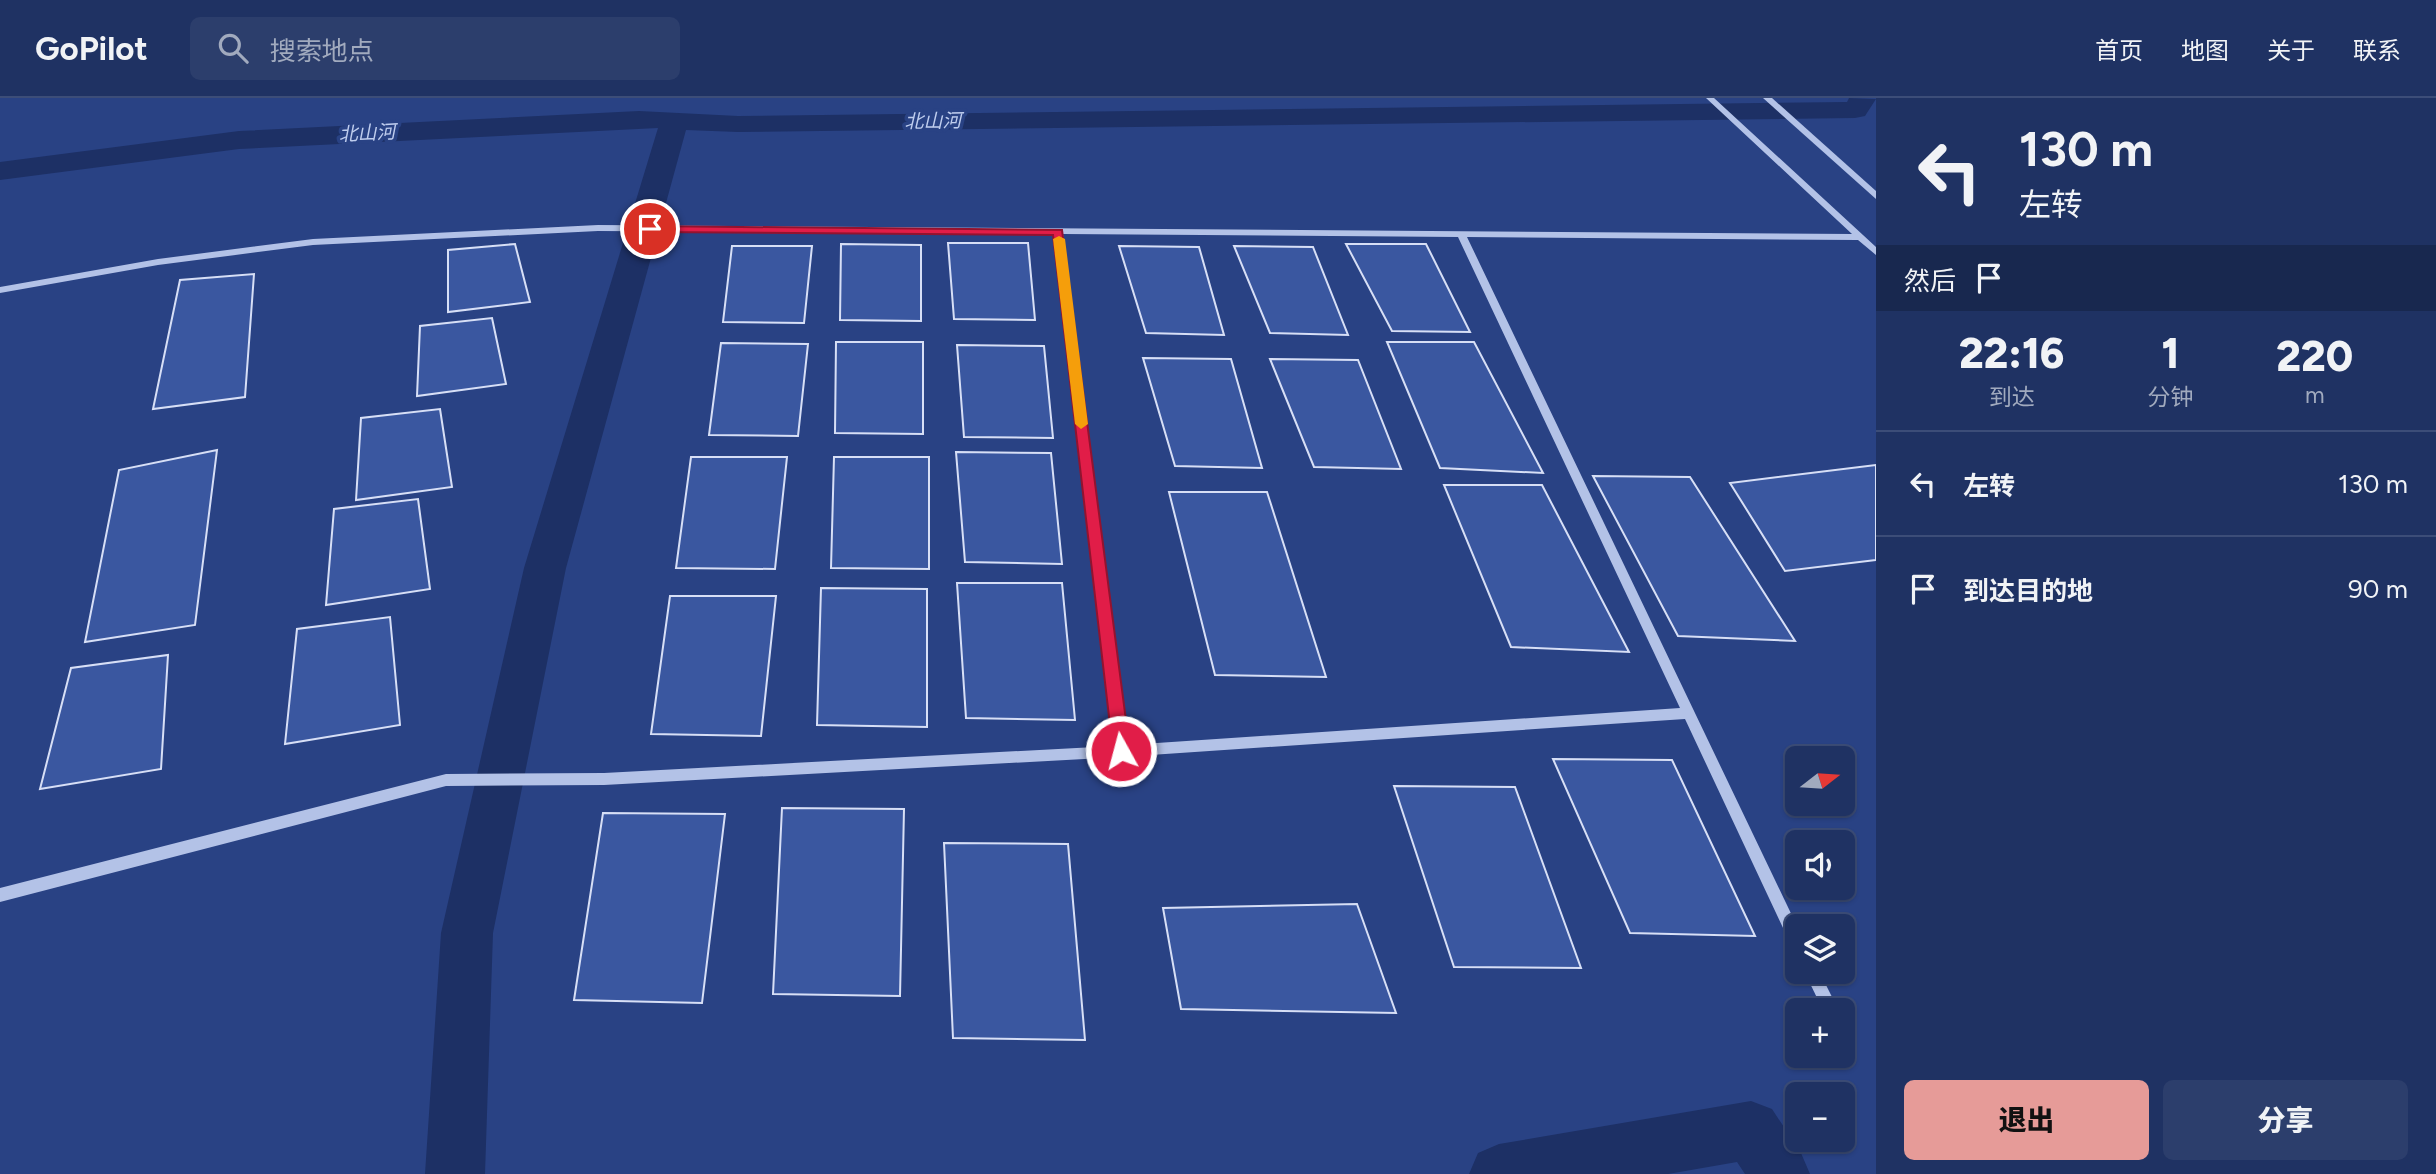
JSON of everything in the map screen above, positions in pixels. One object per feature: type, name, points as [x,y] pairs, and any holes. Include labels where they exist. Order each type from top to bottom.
[{"type":"street","points":[[1710,98],[1876,252]]},
{"type":"street","points":[[1767,98],[1875,193]]},
{"type":"street","points":[[0,290],[158,262],[313,242],[598,228],[1860,237]]},
{"type":"street","points":[[1058,232],[1121,751]]},
{"type":"street","points":[[1462,235],[1785,917]]},
{"type":"street","points":[[0,894],[446,780],[604,779],[1121,751],[1689,713]]},
{"type":"building","points":[[948,243],[1028,243],[1035,320],[954,319]]},
{"type":"building","points":[[515,244],[530,302],[448,312],[448,250]]},
{"type":"building","points":[[841,244],[921,245],[921,321],[840,320]]},
{"type":"building","points":[[1346,244],[1426,244],[1470,332],[1392,331]]},
{"type":"building","points":[[732,246],[812,246],[804,323],[723,322]]},
{"type":"building","points":[[1119,246],[1199,247],[1224,335],[1146,333]]},
{"type":"building","points":[[1234,246],[1313,247],[1348,335],[1270,333]]},
{"type":"building","points":[[254,274],[245,397],[153,409],[180,280]]},
{"type":"building","points":[[492,318],[506,384],[417,396],[420,326]]},
{"type":"building","points":[[836,342],[923,342],[923,434],[835,433]]},
{"type":"building","points":[[1387,342],[1474,342],[1543,473],[1440,468]]},
{"type":"building","points":[[721,343],[808,344],[798,436],[709,435]]},
{"type":"building","points":[[957,345],[1044,346],[1053,438],[964,437]]},
{"type":"building","points":[[1143,358],[1231,359],[1262,468],[1175,466]]},
{"type":"building","points":[[1270,359],[1358,360],[1401,469],[1314,467]]},
{"type":"building","points":[[440,409],[452,487],[356,500],[361,418]]},
{"type":"building","points":[[217,450],[195,625],[85,642],[119,470]]},
{"type":"building","points":[[956,452],[1051,453],[1062,564],[965,562]]},
{"type":"building","points":[[691,457],[787,457],[775,569],[676,568]]},
{"type":"building","points":[[834,457],[929,457],[929,569],[831,568]]},
{"type":"building","points":[[1876,465],[1876,560],[1785,571],[1730,483]]},
{"type":"building","points":[[1593,476],[1690,477],[1795,641],[1678,636]]},
{"type":"building","points":[[1444,485],[1542,485],[1629,652],[1511,647]]},
{"type":"building","points":[[1169,492],[1267,492],[1326,677],[1215,675]]},
{"type":"building","points":[[418,499],[430,589],[326,605],[334,509]]},
{"type":"building","points":[[957,583],[1062,583],[1075,720],[966,718]]},
{"type":"building","points":[[821,588],[927,589],[927,727],[817,725]]},
{"type":"building","points":[[670,596],[776,596],[761,736],[651,734]]},
{"type":"building","points":[[390,617],[400,725],[285,744],[297,629]]},
{"type":"building","points":[[168,655],[161,769],[40,789],[71,668]]},
{"type":"building","points":[[1553,759],[1672,760],[1755,936],[1630,933]]},
{"type":"building","points":[[1394,786],[1515,787],[1581,968],[1454,967]]},
{"type":"building","points":[[782,808],[904,809],[900,996],[773,994]]},
{"type":"building","points":[[603,813],[725,814],[702,1003],[574,1000]]},
{"type":"building","points":[[944,843],[1068,844],[1085,1040],[953,1038]]},
{"type":"building","points":[[1357,904],[1396,1013],[1181,1009],[1163,908]]},
{"type":"waterway","name":"北山河","points":[[0,171],[239,140],[639,119],[738,124],[1855,110],[1863,98]]},
{"type":"waterway","points":[[455,1174],[467,933],[545,568],[674,121]]},
{"type":"waterway","points":[[1499,1174],[1751,1130],[1780,1174]]},
{"type":"slow traffic","points":[[1059,239],[1081,424]]},
{"type":"route","points":[[650,229],[1058,232],[1121,751]]}]
